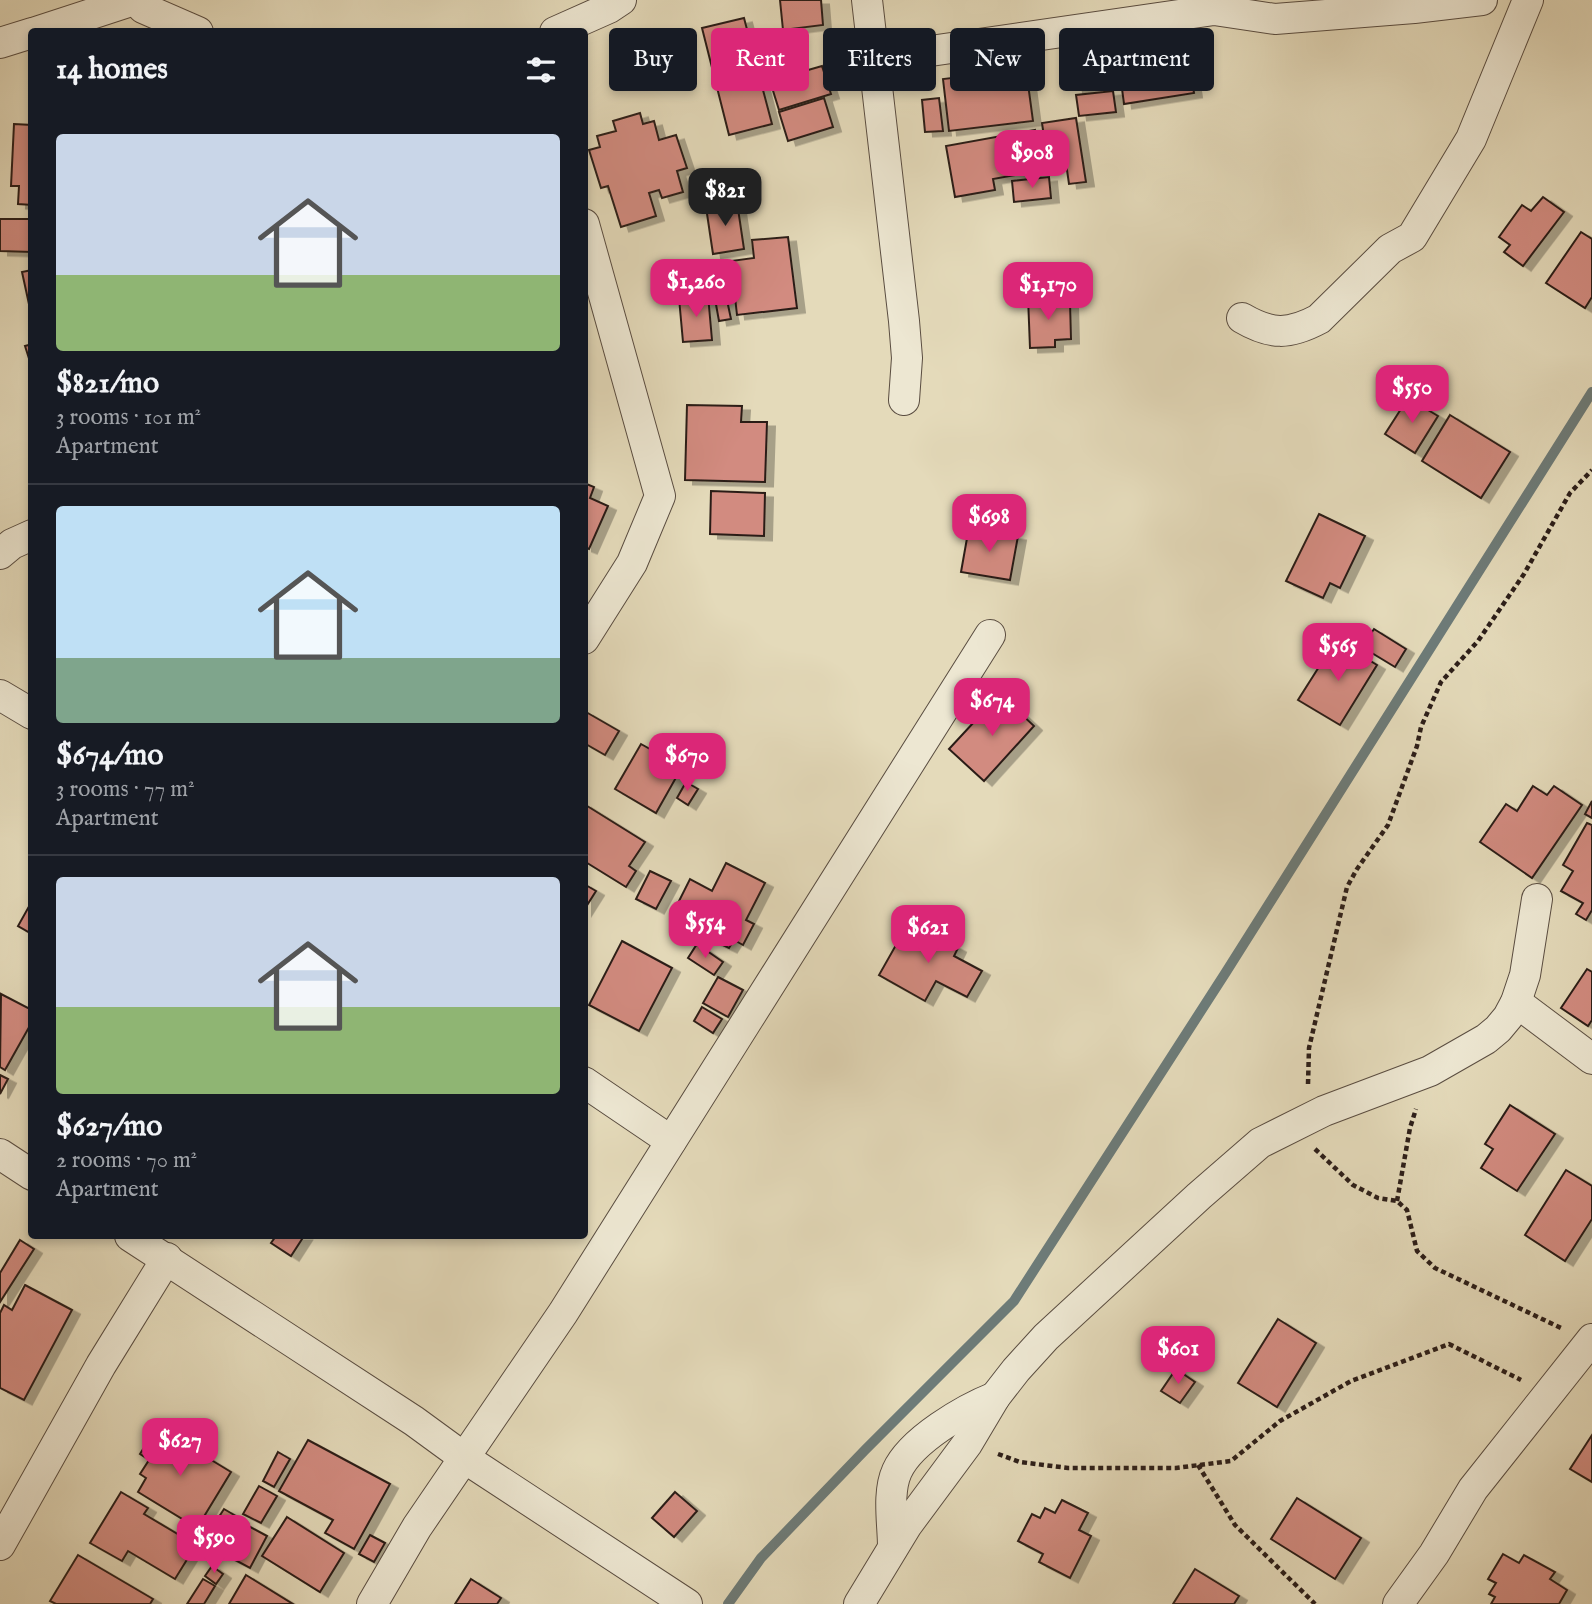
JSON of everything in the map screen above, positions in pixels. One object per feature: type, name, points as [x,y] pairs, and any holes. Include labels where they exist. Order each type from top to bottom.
[{"type":"street","points":[[564,28],[621,0]]},
{"type":"street","points":[[867,0],[871,28]]},
{"type":"street","points":[[936,50],[1214,10],[1275,19],[1482,0]]},
{"type":"street","points":[[1242,318],[1268,330],[1281,332],[1296,330],[1309,324],[1319,319],[1390,249],[1412,237],[1471,139],[1528,0]]},
{"type":"street","points":[[49,28],[139,4],[190,28]]},
{"type":"street","points":[[0,43],[28,34]]},
{"type":"street","points":[[878,91],[907,358],[904,400]]},
{"type":"street","points":[[588,238],[660,496],[632,563],[588,633]]},
{"type":"street","points":[[0,554],[12,544],[28,537]]},
{"type":"street","points":[[372,1604],[417,1527],[466,1459],[496,1410],[563,1313],[990,635]]},
{"type":"street","points":[[0,695],[28,712]]},
{"type":"street","points":[[859,1604],[893,1547],[1016,1370],[1046,1337],[1199,1196],[1260,1143],[1299,1123],[1430,1071],[1486,1039],[1508,1017],[1525,975],[1537,899]]},
{"type":"street","points":[[1516,1002],[1592,1059]]},
{"type":"street","points":[[588,1085],[671,1141]]},
{"type":"street","points":[[0,1154],[28,1172]]},
{"type":"street","points":[[135,1239],[687,1604]]},
{"type":"street","points":[[0,1544],[101,1365],[167,1258]]},
{"type":"street","points":[[1398,1604],[1434,1554],[1473,1489],[1591,1340]]},
{"type":"street","points":[[1549,1393],[1592,1379]]},
{"type":"street","points":[[893,1547],[892,1499],[897,1472],[902,1464],[935,1431],[973,1406],[995,1397]]},
{"type":"path","points":[[1591,1340],[1435,1268],[1417,1251],[1407,1210],[1397,1201],[1378,1198],[1353,1185],[1299,1123],[1309,1048],[1347,887],[1388,825],[1410,768],[1421,727],[1441,681],[1478,641],[1524,574],[1570,492],[1592,470]]},
{"type":"path","points":[[1397,1201],[1410,1128],[1430,1071]]},
{"type":"path","points":[[967,1444],[1020,1462],[1068,1468],[1176,1468],[1231,1461],[1280,1421],[1351,1381],[1449,1344],[1549,1393]]},
{"type":"path","points":[[1198,1465],[1235,1525],[1315,1604]]},
{"type":"building","points":[[780,0],[821,0],[823,25],[783,28]]},
{"type":"building","points":[[744,18],[747,28],[711,28],[711,64],[702,28]]},
{"type":"building","points":[[822,66],[823,91],[830,91],[831,94],[779,110],[773,91],[809,91],[809,70]]},
{"type":"building","points":[[950,78],[950,91],[1029,91],[1033,121],[949,131],[943,79]]},
{"type":"building","points":[[718,91],[763,91],[772,124],[729,135]]},
{"type":"building","points":[[1113,91],[1116,112],[1079,116],[1076,95]]},
{"type":"building","points":[[1122,91],[1194,91],[1194,93],[1124,104]]},
{"type":"building","points":[[824,98],[833,127],[788,141],[779,112]]},
{"type":"building","points":[[939,98],[943,131],[925,132],[922,100]]},
{"type":"building","points":[[640,113],[643,124],[654,121],[659,140],[676,135],[687,168],[677,171],[683,192],[662,198],[659,190],[649,193],[656,216],[621,227],[608,186],[601,188],[589,150],[600,147],[597,136],[616,131],[613,121]]},
{"type":"building","points":[[1076,118],[1086,182],[1069,184],[1063,142],[1045,144],[1042,123]]},
{"type":"building","points":[[14,124],[28,125],[28,205],[18,204],[19,186],[11,186]]},
{"type":"building","points":[[1035,130],[1042,170],[993,179],[995,190],[955,197],[946,146]]},
{"type":"building","points":[[1049,177],[1051,198],[1014,202],[1012,181]]},
{"type":"building","points":[[1543,197],[1564,212],[1523,266],[1504,252],[1510,245],[1499,237],[1522,205],[1531,211]]},
{"type":"building","points":[[737,202],[744,249],[713,254],[706,207]]},
{"type":"building","points":[[0,219],[28,219],[28,252],[0,251]]},
{"type":"building","points":[[1581,232],[1592,239],[1592,297],[1585,308],[1546,283]]},
{"type":"building","points":[[788,237],[797,308],[737,315],[731,261],[754,258],[752,240]]},
{"type":"building","points":[[28,271],[28,300],[22,272]]},
{"type":"building","points":[[724,286],[731,319],[719,321],[713,288]]},
{"type":"building","points":[[708,295],[712,340],[683,342],[679,298]]},
{"type":"building","points":[[1048,296],[1048,303],[1070,302],[1071,339],[1055,340],[1055,347],[1030,348],[1028,297]]},
{"type":"building","points":[[1408,398],[1438,416],[1415,453],[1385,434]]},
{"type":"building","points":[[687,405],[742,406],[741,422],[767,422],[765,482],[685,480]]},
{"type":"building","points":[[1450,415],[1510,452],[1481,498],[1422,461]]},
{"type":"building","points":[[588,485],[594,487],[590,498],[608,506],[589,549]]},
{"type":"building","points":[[711,491],[765,493],[764,536],[710,534]]},
{"type":"building","points":[[1319,514],[1365,536],[1340,588],[1330,583],[1323,598],[1286,581]]},
{"type":"building","points":[[969,527],[1018,536],[1010,580],[961,572]]},
{"type":"building","points":[[1374,629],[1406,649],[1395,667],[1362,647]]},
{"type":"building","points":[[1336,640],[1377,665],[1340,725],[1298,700]]},
{"type":"building","points":[[1000,694],[1034,726],[984,781],[949,749]]},
{"type":"building","points":[[588,713],[619,731],[605,755],[588,745]]},
{"type":"building","points":[[641,744],[682,767],[656,813],[615,789]]},
{"type":"building","points":[[686,782],[698,789],[688,805],[677,798]]},
{"type":"building","points":[[1533,786],[1547,795],[1554,786],[1582,805],[1532,878],[1480,842],[1506,804],[1517,811]]},
{"type":"building","points":[[1592,801],[1592,818],[1585,814]]},
{"type":"building","points":[[588,806],[645,842],[629,866],[636,871],[626,887],[588,863]]},
{"type":"building","points":[[1587,823],[1592,825],[1592,910],[1586,920],[1576,914],[1583,903],[1561,891],[1573,871],[1563,865]]},
{"type":"building","points":[[726,863],[765,883],[746,920],[754,924],[743,945],[734,940],[729,948],[696,932],[700,925],[674,911],[690,879],[712,891]]},
{"type":"building","points":[[650,871],[671,881],[656,909],[636,899]]},
{"type":"building","points":[[588,886],[596,891],[588,904]]},
{"type":"building","points":[[28,908],[28,932],[18,926]]},
{"type":"building","points":[[909,922],[958,948],[954,956],[982,971],[967,997],[936,981],[925,1001],[879,975]]},
{"type":"building","points":[[622,941],[672,968],[639,1031],[589,1005]]},
{"type":"building","points":[[697,944],[723,962],[714,975],[688,958]]},
{"type":"building","points":[[1587,969],[1592,972],[1592,1020],[1588,1026],[1561,1008]]},
{"type":"building","points":[[718,977],[743,990],[728,1017],[703,1003]]},
{"type":"building","points":[[1,994],[28,1008],[28,1029],[5,1070],[0,1067]]},
{"type":"building","points":[[702,1007],[722,1019],[713,1033],[694,1021]]},
{"type":"building","points":[[0,1075],[8,1079],[0,1094]]},
{"type":"building","points":[[1510,1105],[1555,1134],[1517,1191],[1481,1168],[1493,1149],[1485,1144]]},
{"type":"building","points":[[1566,1170],[1592,1186],[1592,1219],[1565,1261],[1525,1235]]},
{"type":"building","points":[[274,1239],[302,1239],[291,1256],[271,1243]]},
{"type":"building","points":[[20,1240],[34,1249],[0,1302],[0,1273]]},
{"type":"building","points":[[25,1285],[72,1310],[24,1400],[0,1388],[0,1313],[4,1305],[12,1310]]},
{"type":"building","points":[[1278,1319],[1316,1343],[1277,1407],[1238,1383]]},
{"type":"building","points":[[1176,1369],[1195,1382],[1180,1403],[1161,1391]]},
{"type":"building","points":[[157,1427],[231,1472],[197,1528],[138,1492],[146,1478],[140,1474],[149,1460],[140,1454]]},
{"type":"building","points":[[1592,1435],[1592,1482],[1570,1469]]},
{"type":"building","points":[[308,1440],[390,1484],[354,1549],[325,1533],[333,1520],[279,1491]]},
{"type":"building","points":[[278,1452],[290,1459],[274,1487],[263,1481]]},
{"type":"building","points":[[259,1486],[277,1496],[261,1523],[243,1514]]},
{"type":"building","points":[[121,1492],[148,1508],[144,1514],[196,1545],[175,1579],[128,1551],[122,1561],[90,1543]]},
{"type":"building","points":[[675,1492],[697,1511],[674,1537],[652,1518]]},
{"type":"building","points":[[1297,1498],[1361,1538],[1335,1579],[1271,1539]]},
{"type":"building","points":[[1062,1500],[1088,1513],[1079,1530],[1091,1536],[1070,1578],[1039,1562],[1043,1554],[1018,1541],[1032,1514],[1040,1518],[1045,1508],[1055,1513]]},
{"type":"building","points":[[224,1509],[241,1519],[221,1550],[204,1540]]},
{"type":"building","points":[[287,1517],[344,1553],[320,1592],[262,1556]]},
{"type":"building","points":[[241,1522],[267,1536],[250,1568],[224,1554]]},
{"type":"building","points":[[370,1535],[385,1543],[374,1562],[359,1554]]},
{"type":"building","points":[[1503,1554],[1519,1563],[1524,1555],[1555,1572],[1550,1579],[1567,1590],[1559,1604],[1491,1604],[1495,1597],[1489,1594],[1496,1583],[1488,1579]]},
{"type":"building","points":[[78,1555],[153,1599],[150,1604],[56,1604],[50,1601]]},
{"type":"building","points":[[212,1566],[223,1574],[216,1584],[205,1576]]},
{"type":"building","points":[[1195,1569],[1239,1596],[1234,1604],[1173,1604]]},
{"type":"building","points":[[246,1575],[293,1604],[229,1604]]},
{"type":"building","points":[[203,1579],[215,1586],[204,1604],[187,1604]]},
{"type":"building","points":[[471,1579],[501,1598],[497,1604],[455,1604]]},
{"type":"waterway","points":[[728,1604],[761,1558],[1014,1301],[1226,972],[1592,392]]}]
